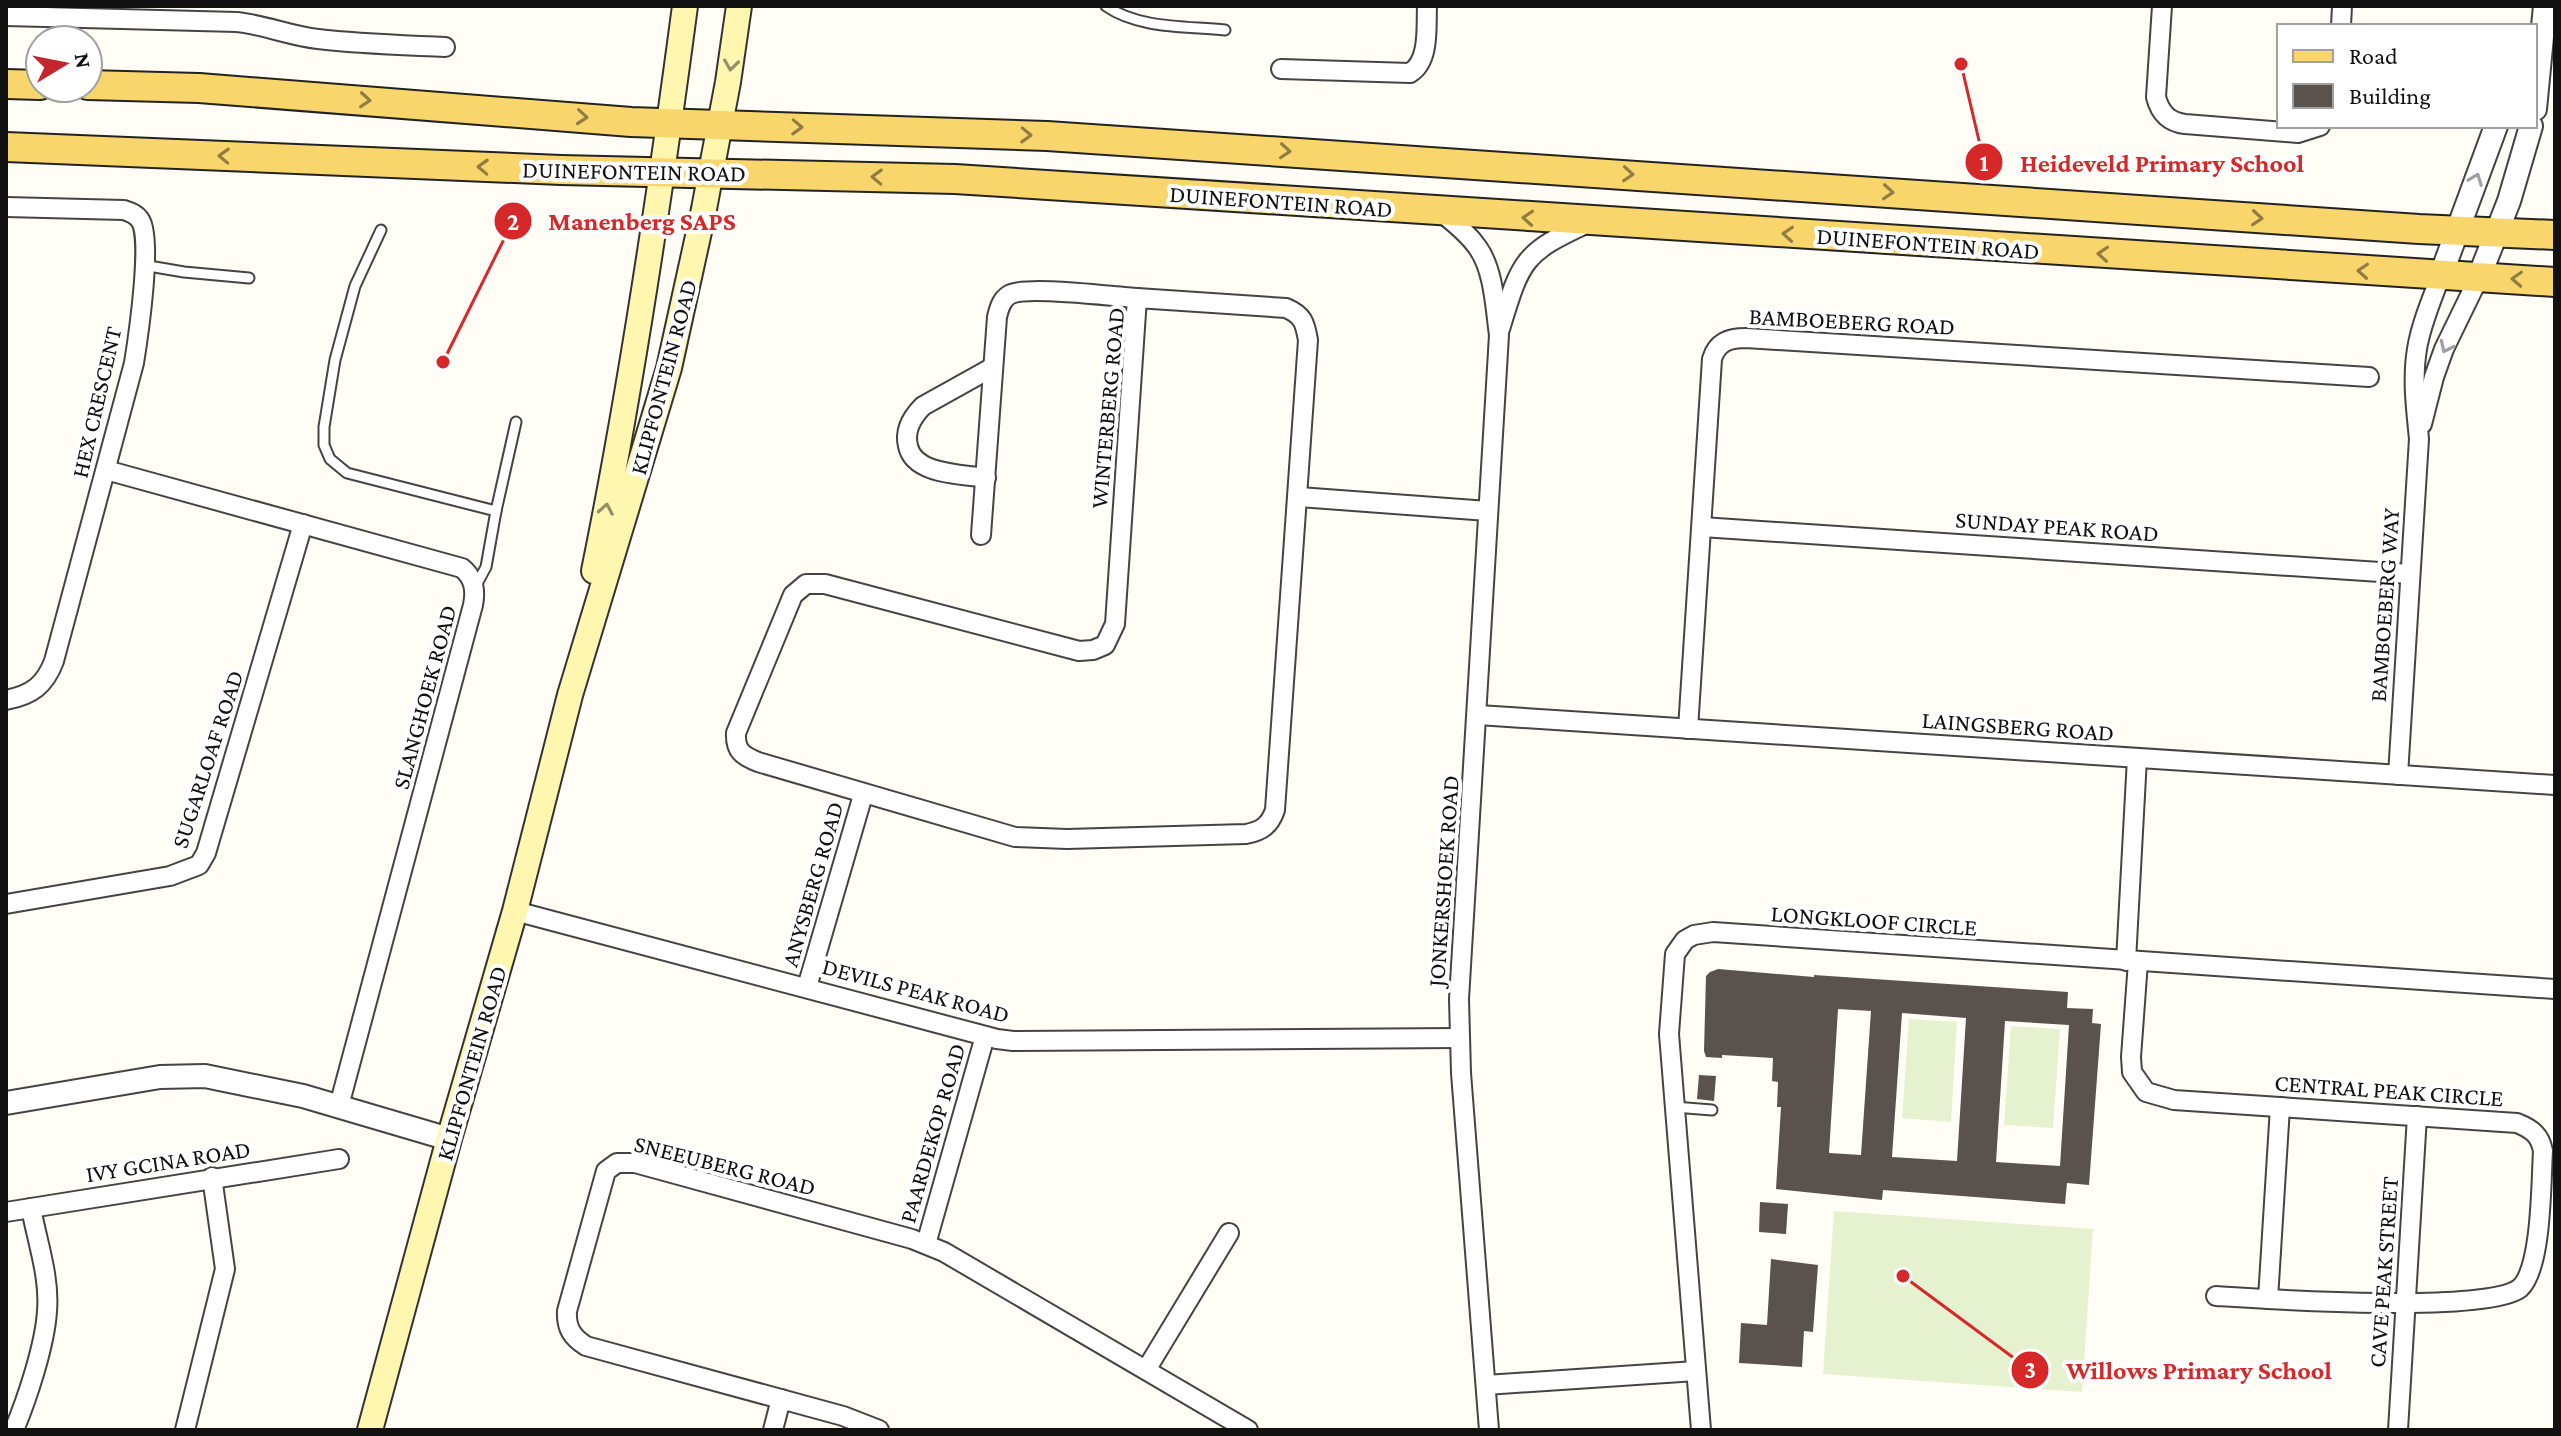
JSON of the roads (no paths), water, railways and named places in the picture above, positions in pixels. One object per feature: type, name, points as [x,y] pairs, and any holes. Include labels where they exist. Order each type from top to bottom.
[{"type":"main road","name":"KLIPFONTEIN ROAD","points":[[570,695],[624,411],[663,171],[685,6]]},
{"type":"main road","name":"KLIPFONTEIN ROAD","points":[[370,1430],[515,911],[570,695],[669,368],[711,172],[739,6]]},
{"type":"main road","name":"DUINEFONTEIN ROAD","points":[[104,85],[199,88],[667,123],[1047,136],[2456,231],[2555,235]]},
{"type":"main road","name":"DUINEFONTEIN ROAD","points":[[6,147],[561,170],[955,179],[2555,282]]},
{"type":"street","points":[[1281,69],[1410,73],[1417,69],[1422,60],[1427,6]]},
{"type":"street","points":[[2162,6],[2156,97],[2160,109],[2169,119],[2185,124],[2298,133],[2314,128]]},
{"type":"street","points":[[2537,86],[2544,6]]},
{"type":"street","points":[[6,16],[264,16],[289,35],[319,40],[445,47]]},
{"type":"street","points":[[2441,275],[2495,128]]},
{"type":"street","points":[[2479,277],[2498,233],[2530,128]]},
{"type":"street","name":"HEX CRESCENT","points":[[6,207],[124,210],[133,213],[144,229],[140,322],[134,363],[48,676],[33,692],[6,700]]},
{"type":"street","name":"JONKERSHOEK ROAD","points":[[1441,212],[1480,250],[1493,290],[1499,335],[1459,999],[1459,1038],[1489,1430]]},
{"type":"street","name":"JONKERSHOEK ROAD","points":[[1499,335],[1522,266],[1536,250],[1590,221]]},
{"type":"street","name":"BAMBOEBERG WAY","points":[[2398,775],[2419,439],[2416,359],[2421,333],[2441,275]]},
{"type":"street","name":"BAMBOEBERG WAY","points":[[2419,439],[2444,349],[2479,277]]},
{"type":"street","points":[[981,535],[997,317],[1001,303],[1014,293],[1033,291],[1137,298]]},
{"type":"street","name":"WINTERBERG ROAD","points":[[1137,298],[1286,308],[1303,318],[1308,340],[1299,497],[1275,810],[1265,828],[1246,834],[1015,837],[758,762],[743,755],[736,745],[736,733],[793,595],[806,584],[825,584],[1079,651],[1105,645],[1115,624],[1137,298]]},
{"type":"street","name":"BAMBOEBERG ROAD","points":[[1688,729],[1712,359],[1717,347],[1731,339],[2369,377]]},
{"type":"street","points":[[986,478],[924,466],[909,451],[906,440],[914,415],[923,406],[993,367]]},
{"type":"street","name":"SLANGHOEK ROAD","points":[[106,470],[462,568],[470,576],[474,589],[473,605],[339,1106]]},
{"type":"street","points":[[1299,497],[1488,511]]},
{"type":"street","name":"SUGARLOAF ROAD","points":[[6,904],[170,876],[199,865],[206,853],[303,524]]},
{"type":"street","name":"SUNDAY PEAK ROAD","points":[[1702,527],[2410,574]]},
{"type":"street","name":"LAINGSBERG ROAD","points":[[1478,715],[2555,785]]},
{"type":"street","points":[[2132,961],[2137,758]]},
{"type":"street","name":"ANYSBERG ROAD","points":[[807,987],[863,795]]},
{"type":"street","name":"DEVILS PEAK ROAD","points":[[515,911],[1013,1041],[1459,1038]]},
{"type":"street","name":"LONGKLOOF CIRCLE","points":[[1701,1430],[1669,1034],[1673,962],[1679,947],[1694,935],[1713,932],[2555,989]]},
{"type":"street","name":"CENTRAL PEAK CIRCLE","points":[[2132,961],[2132,1072],[2146,1092],[2174,1100],[2517,1123],[2536,1134],[2543,1151],[2531,1272],[2520,1287],[2507,1295],[2489,1299],[2404,1303],[2216,1296]]},
{"type":"street","name":"PAARDEKOP ROAD","points":[[926,1244],[985,1036]]},
{"type":"street","points":[[6,1103],[187,1075],[232,1079],[339,1106],[449,1139]]},
{"type":"street","points":[[2268,1299],[2280,1107]]},
{"type":"street","name":"CAVE PEAK STREET","points":[[2398,1430],[2417,1116]]},
{"type":"street","name":"IVY GCINA ROAD","points":[[6,1212],[339,1159]]},
{"type":"street","name":"SNEEUBERG ROAD","points":[[879,1430],[843,1416],[586,1346],[570,1332],[567,1311],[606,1171],[617,1163],[635,1163],[926,1244],[1248,1430]]},
{"type":"street","points":[[185,1430],[225,1269],[212,1177]]},
{"type":"street","points":[[14,1430],[27,1394],[47,1311],[44,1274],[31,1208]]},
{"type":"street","points":[[1146,1370],[1229,1233]]},
{"type":"street","points":[[1486,1385],[1696,1371]]},
{"type":"street","points":[[773,1430],[781,1399]]},
{"type":"lane","points":[[1106,6],[1121,16],[1142,22],[1225,30]]},
{"type":"lane","points":[[381,230],[355,286],[343,330],[324,427],[324,445],[330,459],[347,473],[496,511]]},
{"type":"lane","points":[[143,265],[249,278]]},
{"type":"lane","points":[[474,589],[486,567],[516,422]]},
{"type":"lane","points":[[1674,1107],[1712,1110]]},
{"type":"place","name":"Heideveld Primary School","points":[[1961,64]]},
{"type":"place","name":"Manenberg SAPS","points":[[443,362]]},
{"type":"place","name":"Willows Primary School","points":[[1903,1276]]}]
